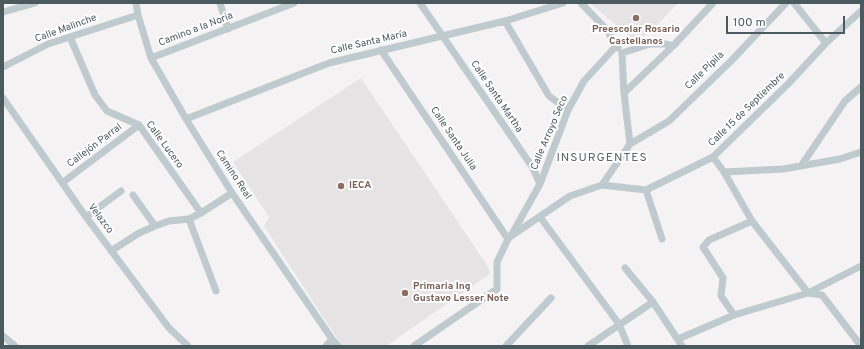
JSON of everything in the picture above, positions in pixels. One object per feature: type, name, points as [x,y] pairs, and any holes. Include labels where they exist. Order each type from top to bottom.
[{"type":"street","points":[[3,12],[35,3]]},
{"type":"street","name":"Camino Real","points":[[136,3],[151,58],[186,119],[232,193],[338,346]]},
{"type":"street","points":[[220,3],[228,29]]},
{"type":"street","name":"Camino a la Noria","points":[[151,58],[228,29],[283,5],[294,3]]},
{"type":"street","name":"Calle Santa Martha","points":[[420,3],[533,168],[540,184]]},
{"type":"street","name":"Calle Santa María","points":[[186,119],[329,63],[505,21],[562,3]]},
{"type":"street","points":[[581,3],[606,29],[622,53],[624,94],[630,144],[602,185]]},
{"type":"street","points":[[624,94],[674,46],[714,3]]},
{"type":"street","name":"Calle Pípila","points":[[630,144],[669,121],[731,61],[786,3]]},
{"type":"street","points":[[794,3],[826,43]]},
{"type":"street","name":"Calle 15 de Septiembre","points":[[646,190],[713,156],[788,84],[826,43],[861,11]]},
{"type":"street","name":"Calle Malinche","points":[[3,68],[48,44],[138,14]]},
{"type":"street","points":[[505,21],[549,96],[568,110]]},
{"type":"street","name":"Calle Lucero","points":[[70,37],[95,95],[107,111],[139,125],[201,213]]},
{"type":"street","points":[[622,53],[650,44],[665,44],[674,46]]},
{"type":"street","name":"Calle Arroyo Seco","points":[[510,238],[540,184],[568,110],[584,81],[617,45]]},
{"type":"street","name":"Calle Santa Julia","points":[[381,50],[510,238]]},
{"type":"street","points":[[801,166],[845,101],[861,87]]},
{"type":"street","name":"Velazco","points":[[3,98],[86,217],[169,328],[188,346]]},
{"type":"street","name":"Callejón Parral","points":[[62,183],[139,125]]},
{"type":"street","points":[[724,172],[784,170],[840,159],[861,152]]},
{"type":"street","points":[[713,156],[724,172],[752,221],[808,293],[822,295],[861,346]]},
{"type":"street","points":[[533,168],[547,165]]},
{"type":"street","points":[[419,345],[498,289],[497,262],[510,238],[570,196],[602,185],[646,190],[662,239]]},
{"type":"street","points":[[86,217],[120,191]]},
{"type":"street","points":[[112,251],[139,233],[155,226],[169,221],[189,219],[232,193]]},
{"type":"street","points":[[133,195],[155,226]]},
{"type":"street","points":[[540,217],[619,324],[628,346]]},
{"type":"street","points":[[189,219],[216,291]]},
{"type":"street","points":[[734,315],[721,296],[723,278],[703,247],[709,240],[752,221]]},
{"type":"street","points":[[625,268],[653,302],[680,343],[734,315],[808,293],[861,266]]},
{"type":"street","points":[[506,346],[550,298]]},
{"type":"street","points":[[588,346],[653,302]]},
{"type":"street","points":[[3,336],[15,346]]},
{"type":"street","points":[[326,346],[332,339]]},
{"type":"shaded area","name":"Preescolar Rosario Castellanos","points":[[590,3],[678,3],[650,33],[634,41]]},
{"type":"shaded area","name":"IECA","points":[[361,78],[488,267],[490,274],[386,346],[342,346],[264,226],[269,217],[233,162]]},
{"type":"place","name":"Preescolar Rosario Castellanos","points":[[636,18]]},
{"type":"place","name":"IECA","points":[[341,186]]},
{"type":"place","name":"Primaria Ing Gustavo Lesser Note","points":[[405,293]]},
{"type":"district","name":"INSURGENTES","points":[[602,159]]}]
